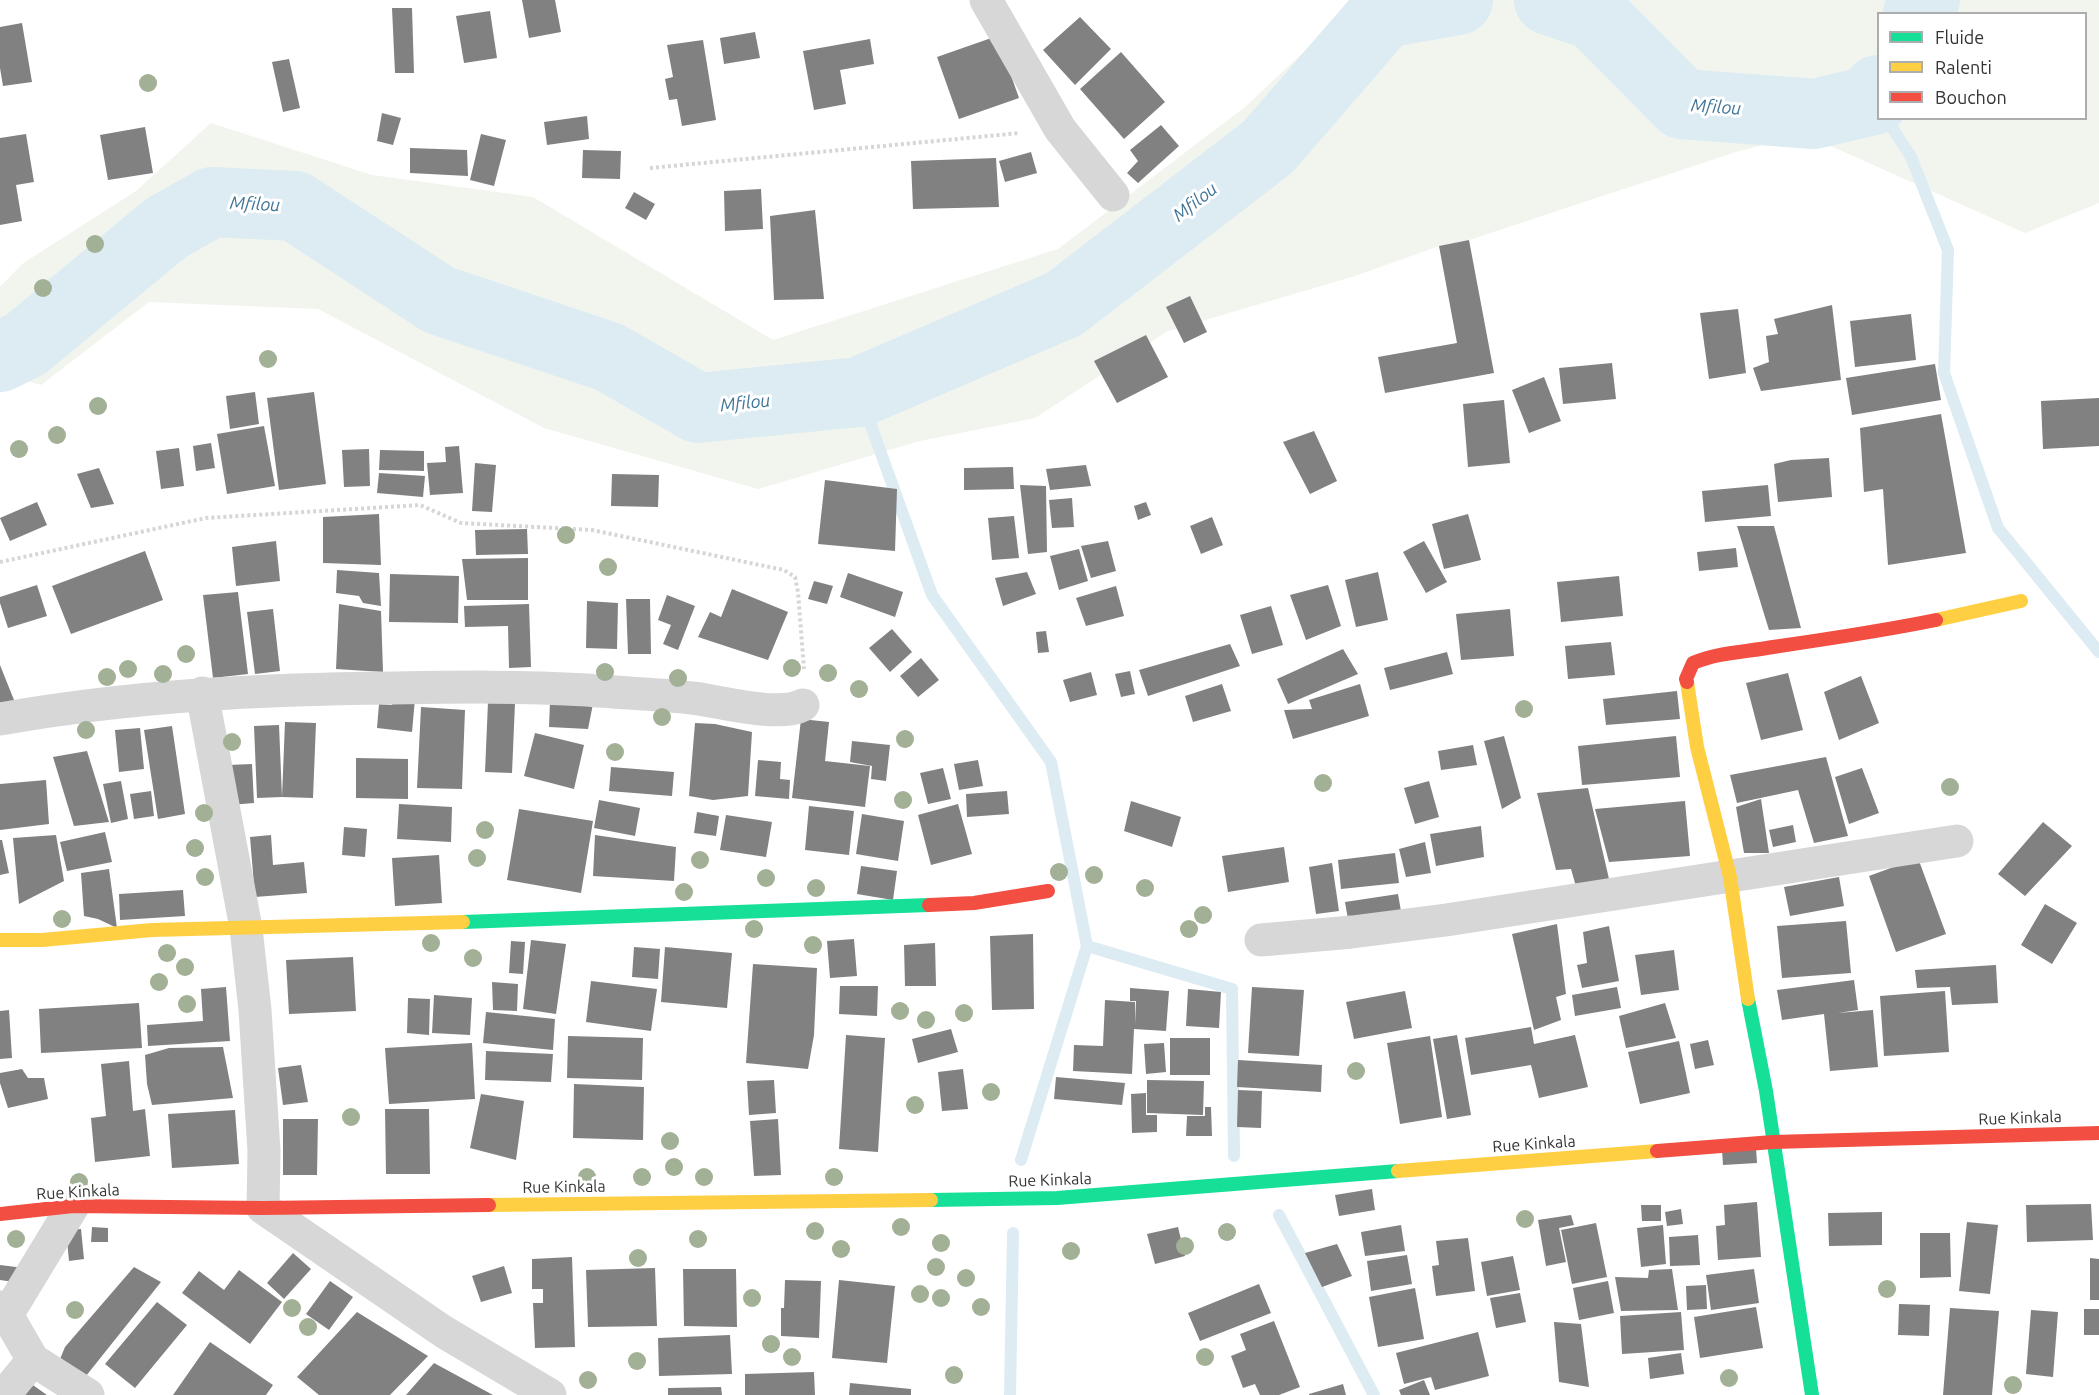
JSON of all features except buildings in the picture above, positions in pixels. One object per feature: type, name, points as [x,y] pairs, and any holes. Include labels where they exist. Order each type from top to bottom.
[{"type":"street","points":[[986,0],[1060,129],[1113,195]]},
{"type":"street","points":[[1812,1395],[1766,1091],[1750,1014],[1730,877],[1697,747],[1686,679],[1692,663],[1712,655],[1897,628],[2021,601]]},
{"type":"street","points":[[0,719],[61,708],[202,693],[357,688],[527,686],[691,698],[773,710],[794,710],[803,705]]},
{"type":"street","points":[[202,693],[246,928],[255,1010],[264,1150],[263,1208],[444,1332],[550,1395]]},
{"type":"street","points":[[1261,940],[1375,929],[1957,841]]},
{"type":"street","points":[[0,940],[42,940],[152,930],[587,919],[962,903],[1047,891]]},
{"type":"street","name":"Rue Kinkala","points":[[0,1214],[73,1206],[263,1208],[1057,1198],[1773,1142],[2099,1133]]},
{"type":"street","points":[[73,1206],[4,1311],[33,1360],[88,1395]]},
{"type":"street","points":[[4,1395],[33,1360]]},
{"type":"path","points":[[650,168],[1060,129]]},
{"type":"path","points":[[0,562],[206,518],[420,506],[461,523],[592,530],[784,570],[795,577],[806,696],[803,705]]},
{"type":"shaded area","points":[[1359,0],[2099,0],[2099,203],[2025,233],[1804,134],[1736,152],[1469,240],[1439,246],[1355,276],[1168,331],[1035,418],[920,441],[758,489],[544,428],[318,309],[149,302],[41,385],[0,374],[0,287],[22,264],[136,191],[211,123],[372,175],[533,197],[773,340],[1058,249],[1245,107]]},
{"type":"waterway","name":"Mfilou","points":[[0,357],[26,344],[166,228],[212,202],[295,206],[439,300],[609,357],[698,408],[859,392],[1064,304],[1268,147],[1384,13],[1458,0]]},
{"type":"waterway","name":"Mfilou","points":[[1549,0],[1594,15],[1682,104],[1814,114],[1874,100],[1877,92]]},
{"type":"waterway","name":"Mfilou","points":[[1919,12],[1925,0]]},
{"type":"waterway","points":[[1874,100],[1877,105]]},
{"type":"waterway","points":[[1887,120],[1911,157],[1948,250],[1944,373],[1998,528],[2099,652]]},
{"type":"waterway","points":[[859,392],[932,595],[1051,762],[1087,946],[1232,989],[1234,1156]]},
{"type":"waterway","points":[[1021,1160],[1087,946]]},
{"type":"waterway","points":[[1279,1215],[1374,1395]]},
{"type":"waterway","points":[[1010,1395],[1013,1233]]},
{"type":"traffic: fast","points":[[463,922],[929,905]]},
{"type":"traffic: fast","points":[[1748,999],[1766,1091],[1812,1395]]},
{"type":"traffic: fast","points":[[931,1200],[1057,1198],[1398,1171]]},
{"type":"traffic: slow","points":[[1936,620],[2021,601]]},
{"type":"traffic: slow","points":[[1687,682],[1697,747],[1730,877],[1748,999]]},
{"type":"traffic: slow","points":[[0,940],[42,940],[152,930],[463,922]]},
{"type":"traffic: slow","points":[[1398,1171],[1657,1151]]},
{"type":"traffic: slow","points":[[489,1205],[931,1200]]},
{"type":"traffic: jam","points":[[1687,682],[1686,679],[1693,663],[1713,657],[1936,620]]},
{"type":"traffic: jam","points":[[929,905],[974,903],[1048,891]]},
{"type":"traffic: jam","points":[[1657,1151],[1773,1142],[2099,1133]]},
{"type":"traffic: jam","points":[[0,1214],[73,1206],[263,1208],[489,1205]]}]
